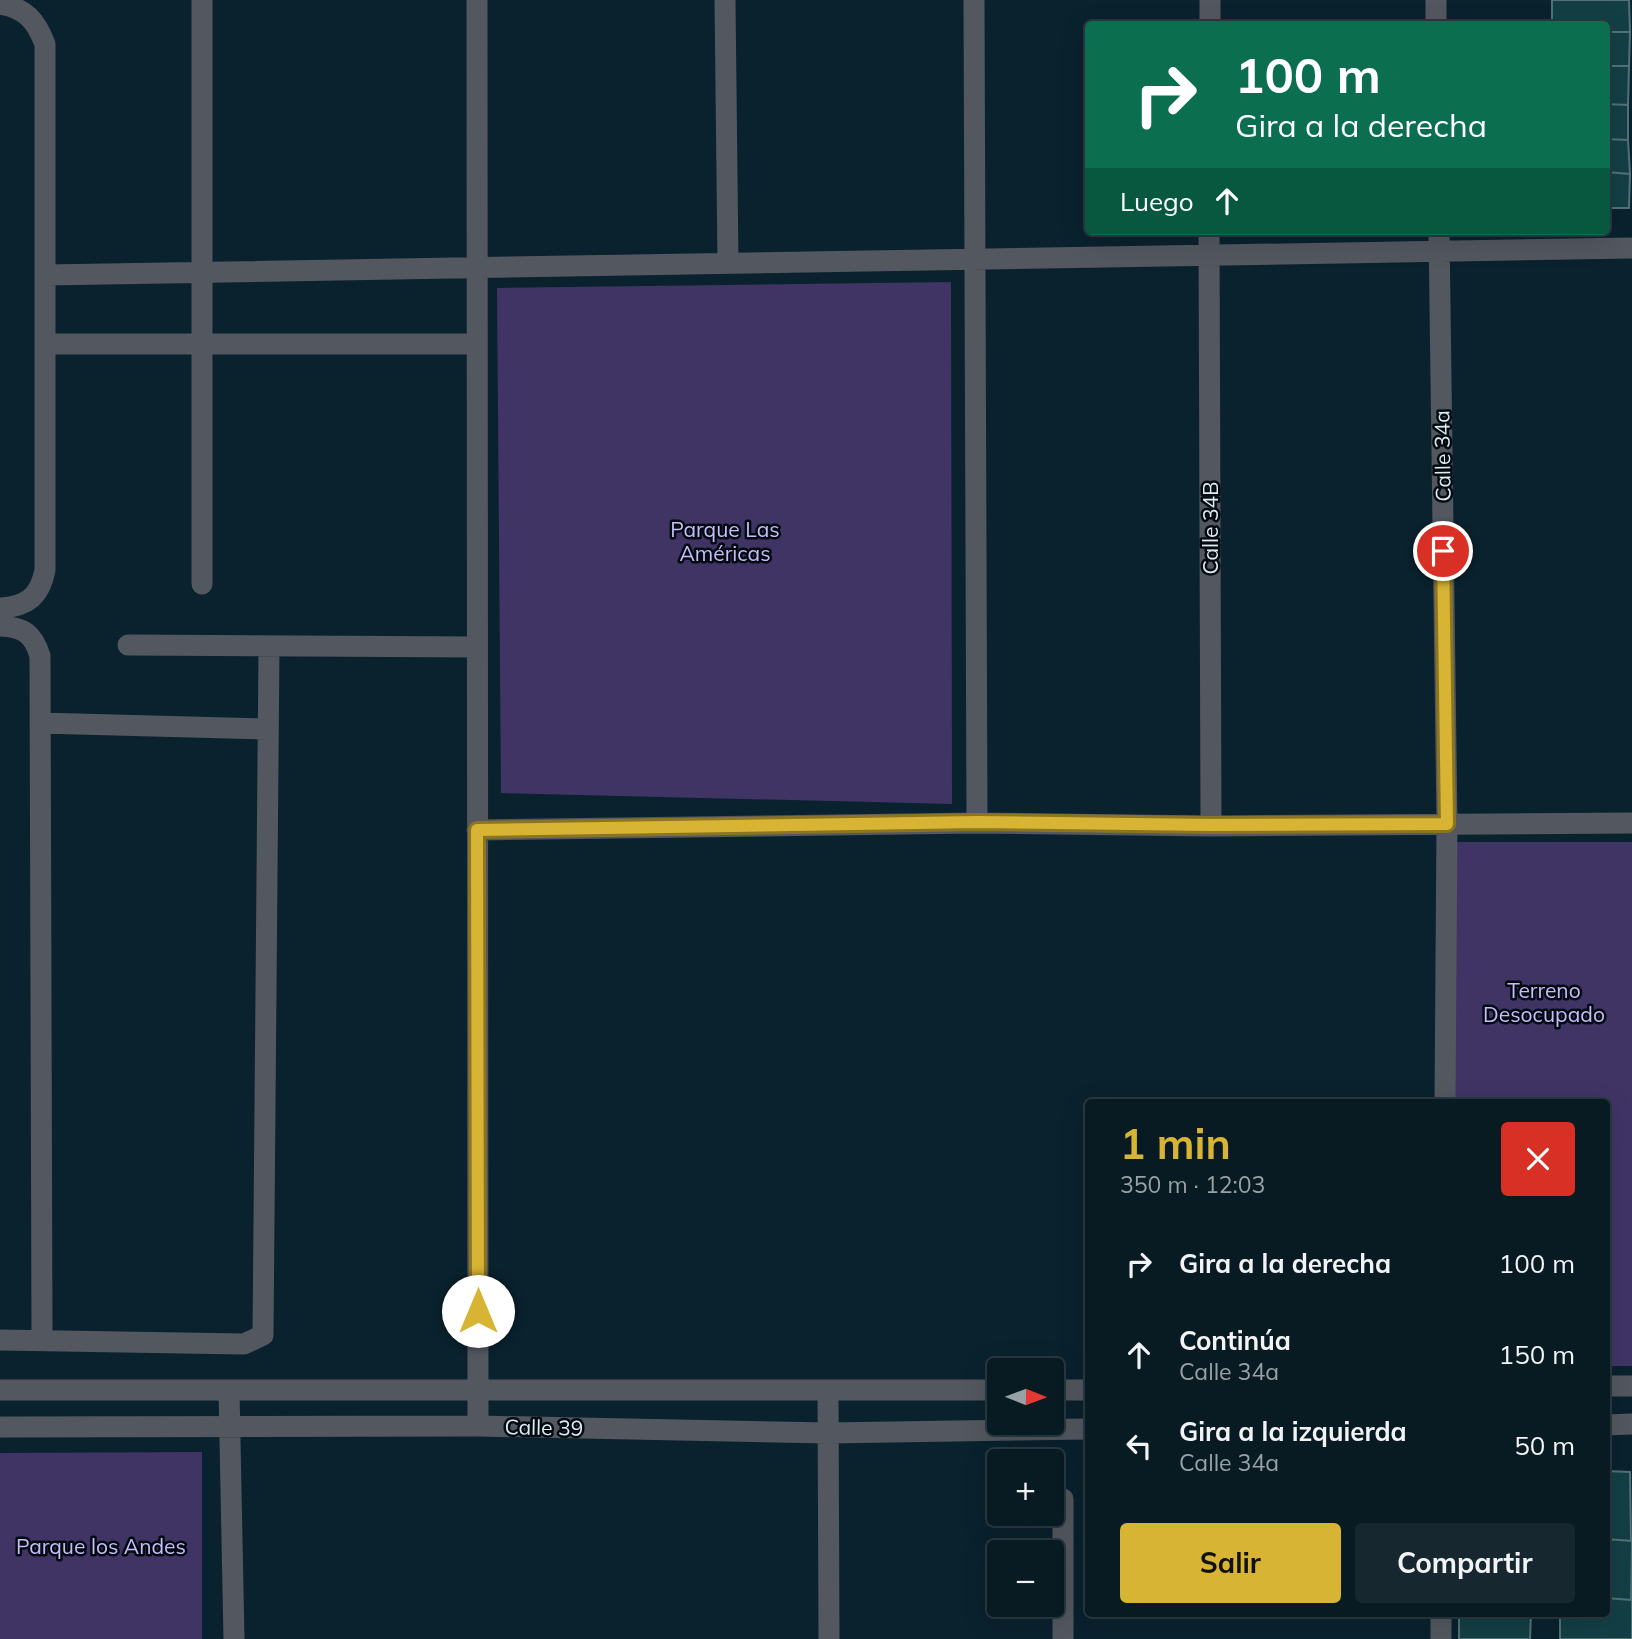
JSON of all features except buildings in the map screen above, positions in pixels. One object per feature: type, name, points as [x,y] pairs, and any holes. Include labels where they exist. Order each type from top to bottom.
[{"type":"street","points":[[202,0],[202,584]]},
{"type":"street","points":[[477,0],[478,1426]]},
{"type":"street","points":[[725,0],[729,263]]},
{"type":"street","points":[[974,0],[977,822]]},
{"type":"street","points":[[1210,0],[1210,21]]},
{"type":"street","points":[[1436,0],[1436,21]]},
{"type":"street","points":[[0,4],[11,6],[28,16],[39,28],[45,44],[46,344],[46,570],[42,586],[30,600],[20,605],[0,608]]},
{"type":"street","name":"Calle 34B","points":[[1209,235],[1211,825]]},
{"type":"street","points":[[45,275],[1208,255],[1439,241],[1632,248]]},
{"type":"street","name":"Calle 34a","points":[[1439,241],[1447,824],[1445,1099]]},
{"type":"street","points":[[46,344],[477,344]]},
{"type":"street","points":[[0,626],[13,627],[27,633],[35,642],[40,656],[42,1340]]},
{"type":"street","points":[[128,645],[477,647]]},
{"type":"street","points":[[0,1340],[244,1344],[263,1335],[269,646]]},
{"type":"street","points":[[40,723],[268,729]]},
{"type":"street","points":[[477,830],[977,822],[1211,825],[1632,823]]},
{"type":"street","points":[[1610,1386],[1632,1386]]},
{"type":"street","name":"Calle 39","points":[[0,1390],[987,1390]]},
{"type":"street","points":[[229,1390],[234,1639]]},
{"type":"street","points":[[1064,1390],[1085,1390]]},
{"type":"street","points":[[828,1391],[829,1639]]},
{"type":"street","points":[[1610,1424],[1632,1424]]},
{"type":"street","name":"Calle 39","points":[[0,1427],[478,1426],[828,1433],[1085,1429]]},
{"type":"street","points":[[1063,1526],[1063,1639]]},
{"type":"street","points":[[1441,1617],[1441,1639]]},
{"type":"green space","name":"Parque Las Américas","points":[[951,282],[952,804],[501,793],[497,288]]},
{"type":"green space","name":"Terreno Desocupado","points":[[1454,842],[1632,842],[1632,1366],[1610,1366],[1610,1099],[1454,1099]]},
{"type":"green space","name":"Parque los Andes","points":[[202,1452],[202,1639],[0,1639],[0,1453]]},
{"type":"route","points":[[478,1311],[477,830],[977,822],[1447,824],[1443,551]]}]
